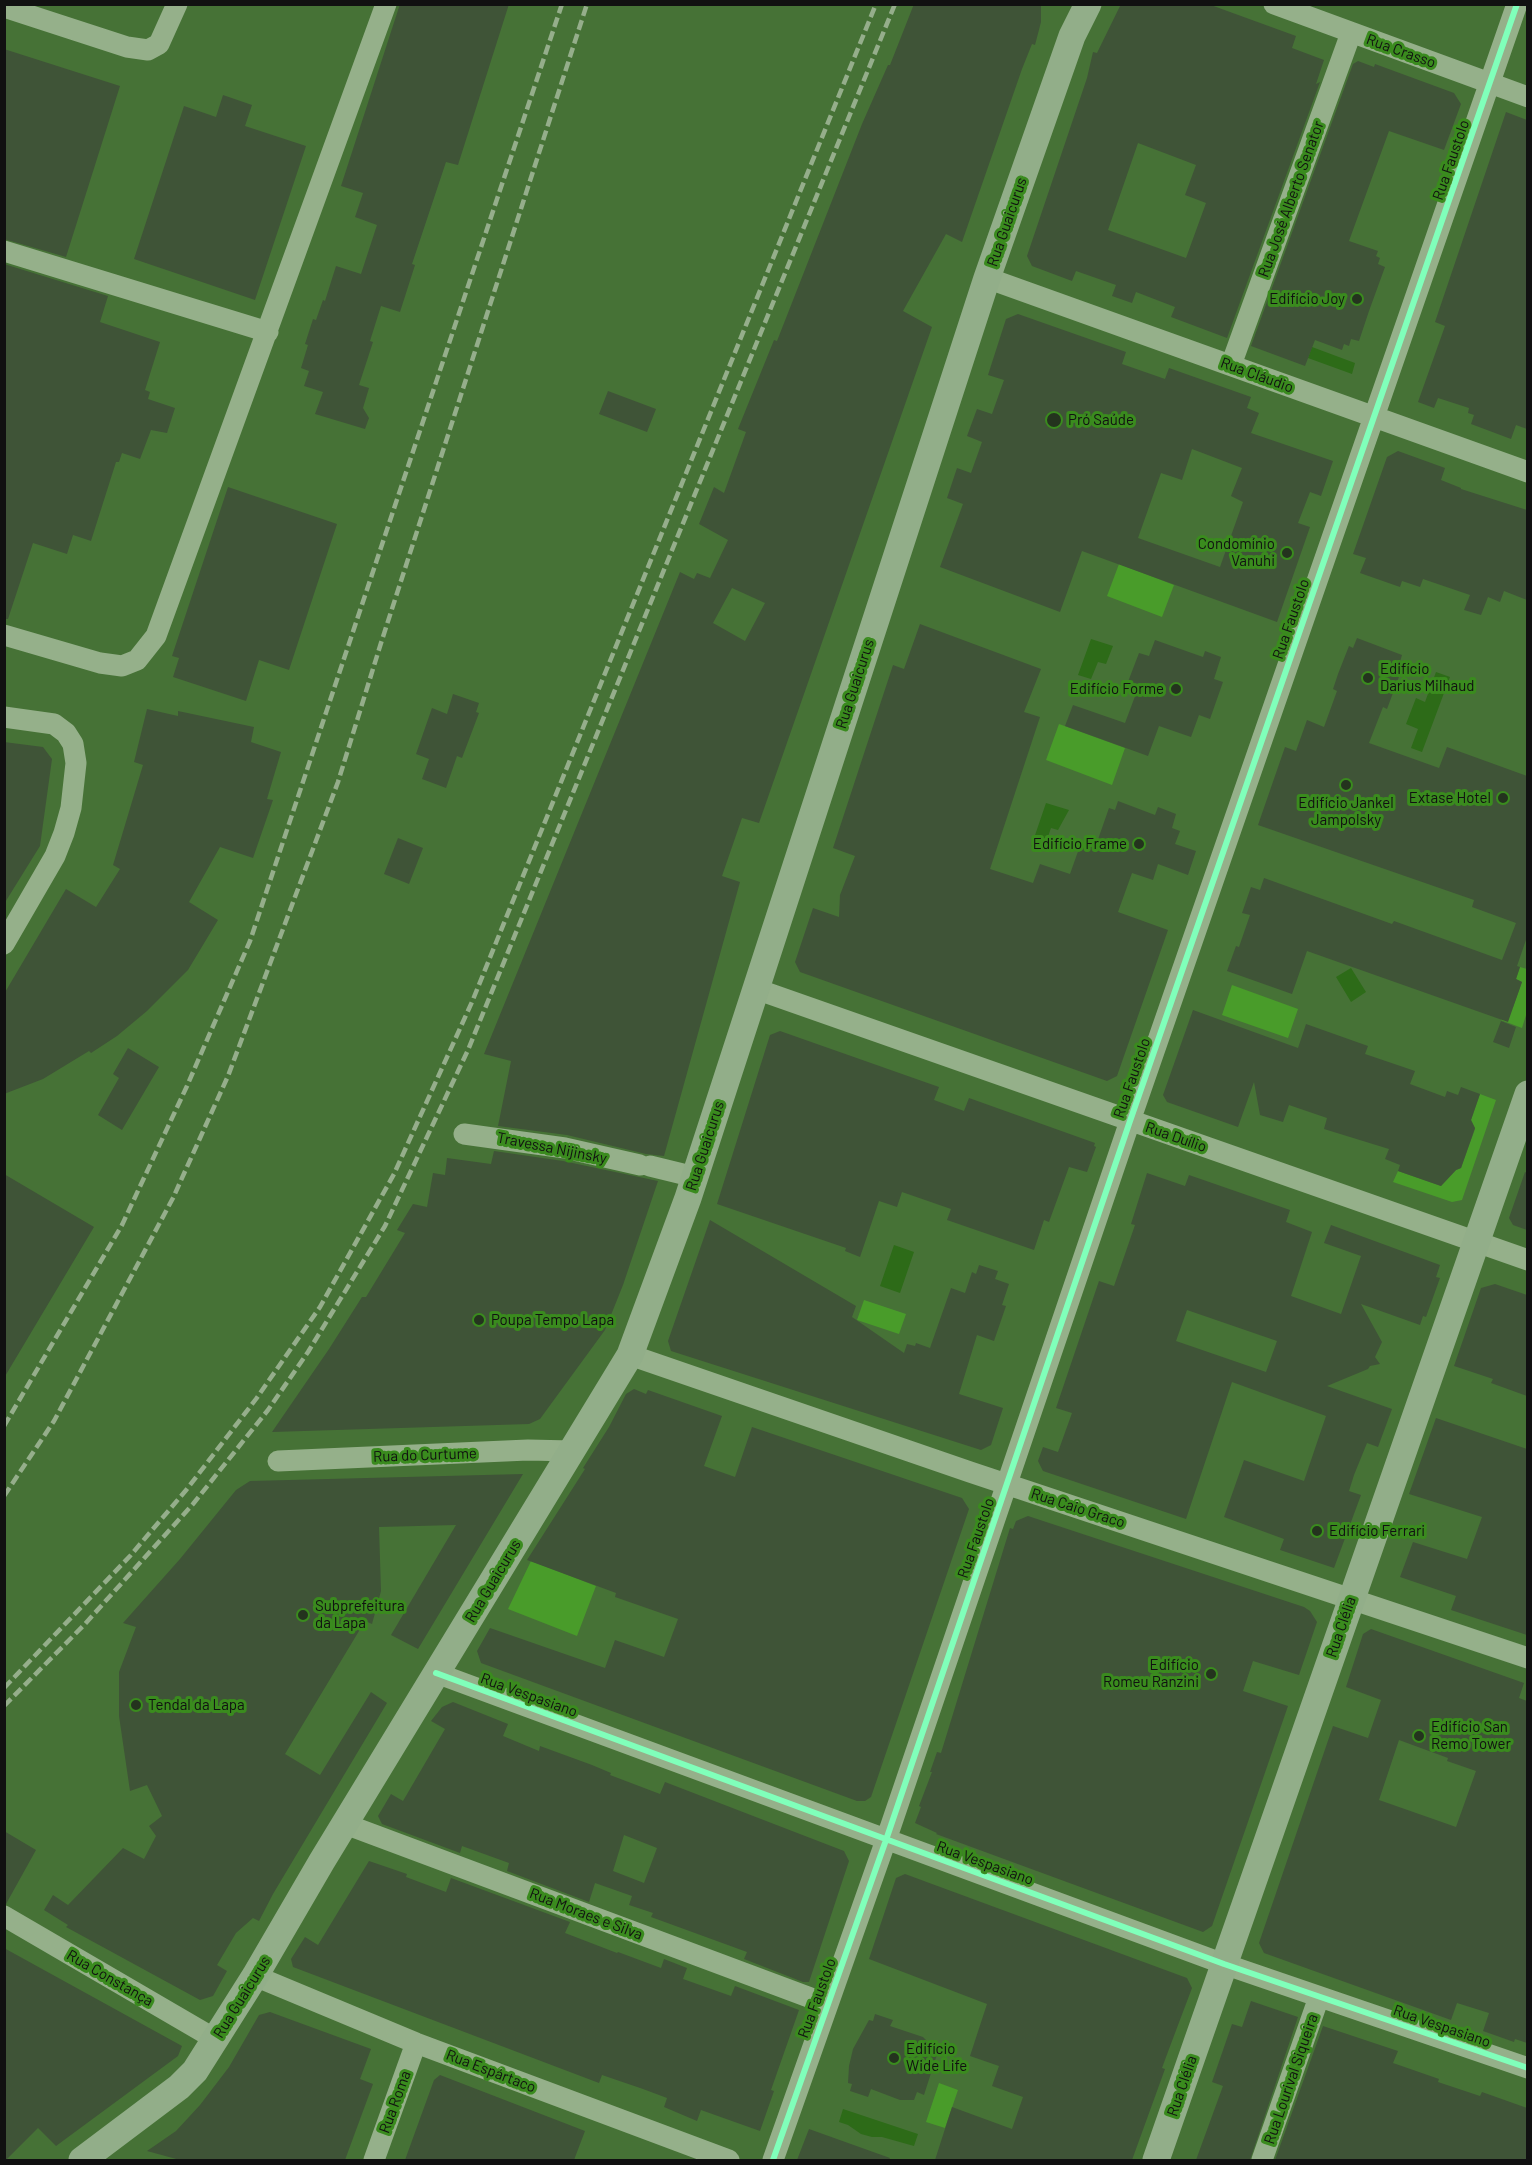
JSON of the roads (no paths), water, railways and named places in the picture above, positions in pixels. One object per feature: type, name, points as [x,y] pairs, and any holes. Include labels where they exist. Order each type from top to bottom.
[{"type":"main road","name":"Rua Guaicurus","points":[[82,2160],[179,2087],[195,2071],[255,1976],[630,1355],[695,1177],[987,278],[1072,36],[1088,4]]},
{"type":"main road","name":"Rua Clélia","points":[[1156,2160],[1527,1094]]},
{"type":"street","points":[[4,7],[127,47],[148,50],[159,44],[177,4]]},
{"type":"street","points":[[4,635],[100,663],[122,666],[137,660],[156,636],[386,4]]},
{"type":"street","points":[[1072,4],[1072,36]]},
{"type":"street","name":"Rua Crasso","points":[[1274,4],[1527,97]]},
{"type":"street","name":"Rua Faustolo","points":[[773,2160],[886,1840],[1130,1121],[1517,4]]},
{"type":"street","name":"Rua José Alberto Senator","points":[[1231,365],[1351,33]]},
{"type":"street","points":[[4,251],[268,332]]},
{"type":"street","name":"Rua Cláudio","points":[[987,278],[1527,472]]},
{"type":"street","points":[[4,717],[54,723],[66,732],[73,744],[76,763],[71,808],[64,833],[54,856],[4,945]]},
{"type":"street","name":"Rua Duílio","points":[[756,988],[1527,1260]]},
{"type":"street","name":"Travessa Nijinsky","points":[[464,1134],[565,1148],[695,1177]]},
{"type":"street","name":"Rua Caio Graco","points":[[630,1355],[1007,1485],[1527,1658]]},
{"type":"street","name":"Rua do Curtume","points":[[278,1461],[528,1450],[572,1451]]},
{"type":"street","name":"Rua Vespasiano","points":[[436,1673],[1224,1964],[1527,2068]]},
{"type":"street","name":"Rua Moraes e Silva","points":[[345,1824],[827,2004]]},
{"type":"street","name":"Rua Constança","points":[[4,1916],[215,2040]]},
{"type":"street","name":"Rua Espártaco","points":[[255,1976],[416,2043],[729,2160]]},
{"type":"street","name":"Rua Lourival Siqueira","points":[[1262,2160],[1319,1997]]},
{"type":"street","name":"Rua Roma","points":[[374,2160],[416,2043]]},
{"type":"railway","points":[[4,1426],[122,1225],[187,1086],[250,941],[562,4]]},
{"type":"railway","points":[[4,1496],[54,1421],[173,1198],[228,1076],[338,782],[587,4]]},
{"type":"railway","points":[[4,1688],[130,1556],[187,1489],[256,1399],[320,1307],[394,1174],[472,1002],[876,4]]},
{"type":"railway","points":[[4,1706],[84,1625],[193,1504],[268,1410],[308,1352],[385,1226],[468,1050],[895,4]]},
{"type":"place","name":"Edifício Joy","points":[[1357,299]]},
{"type":"place","name":"Pró Saúde","points":[[1054,420]]},
{"type":"place","name":"Condomínio Vanuhi","points":[[1287,553]]},
{"type":"place","name":"Edifício Darius Milhaud","points":[[1368,678]]},
{"type":"place","name":"Edifício Forme","points":[[1176,689]]},
{"type":"place","name":"Edifício Jankel Jampolsky","points":[[1346,785]]},
{"type":"place","name":"Extase Hotel","points":[[1503,798]]},
{"type":"place","name":"Edifício Frame","points":[[1139,844]]},
{"type":"place","name":"Poupa Tempo Lapa","points":[[479,1320]]},
{"type":"place","name":"Edifício Ferrari","points":[[1317,1531]]},
{"type":"place","name":"Subprefeitura da Lapa","points":[[303,1615]]},
{"type":"place","name":"Edifício Romeu Ranzini","points":[[1211,1674]]},
{"type":"place","name":"Tendal da Lapa","points":[[136,1705]]},
{"type":"place","name":"Edifício San Remo Tower","points":[[1419,1736]]},
{"type":"place","name":"Edifício Wide Life","points":[[894,2058]]}]
